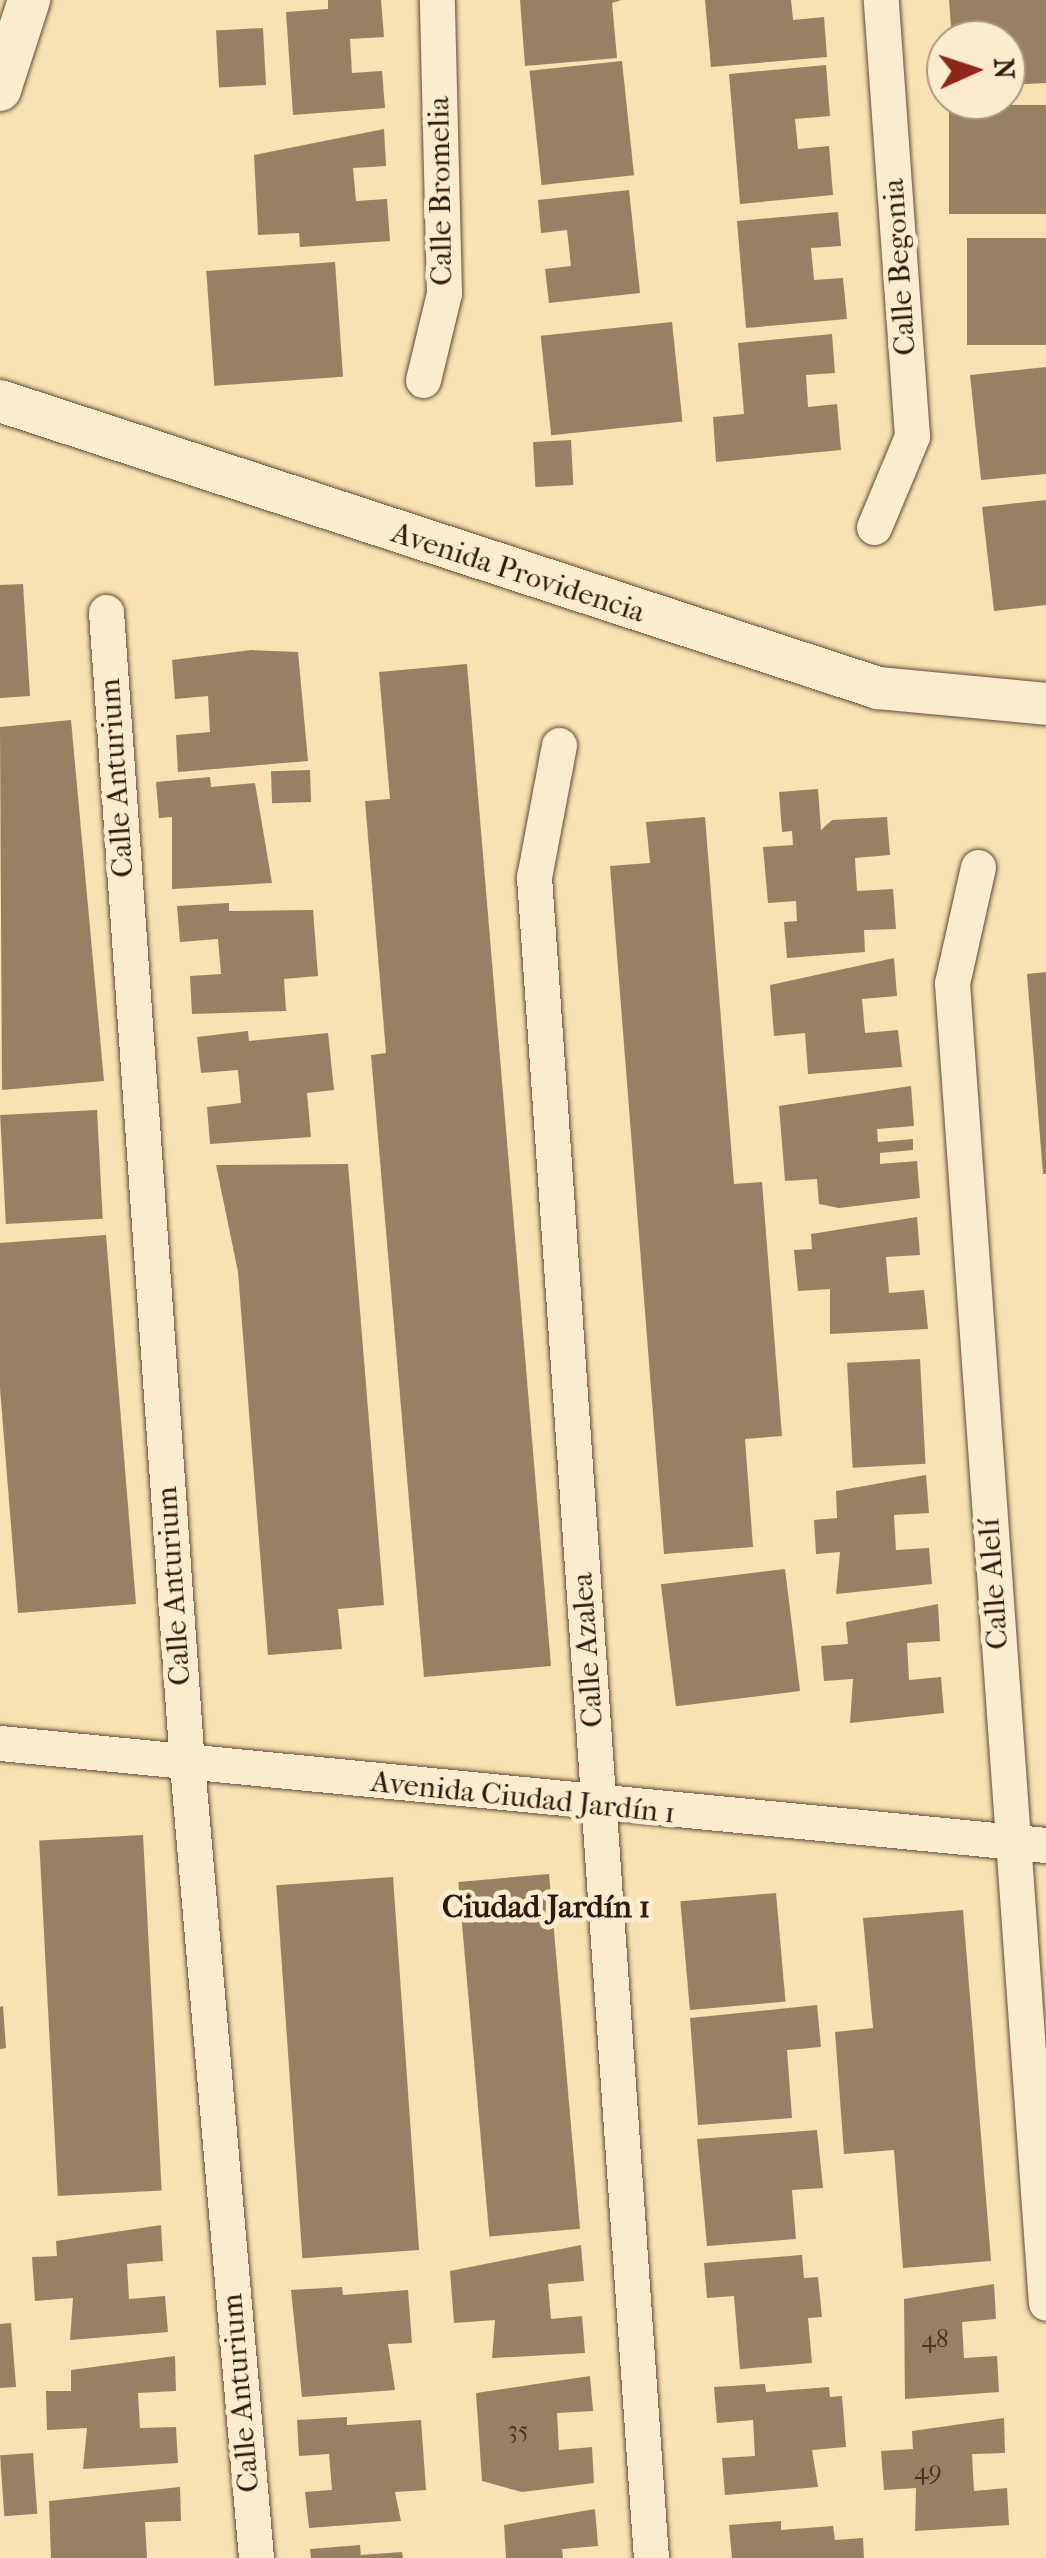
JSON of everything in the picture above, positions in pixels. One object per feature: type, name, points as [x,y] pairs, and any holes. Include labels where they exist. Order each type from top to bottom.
[{"type":"street","points":[[0,90],[30,0]]},
{"type":"street","name":"Calle Bromelia","points":[[424,380],[444,293],[437,0]]},
{"type":"street","name":"Calle Begonia","points":[[874,526],[912,436],[881,0]]},
{"type":"street","name":"Avenida Providencia","points":[[0,400],[878,688],[1046,704]]},
{"type":"street","name":"Calle Anturium","points":[[106,612],[187,1764],[256,2558]]},
{"type":"street","name":"Calle Azalea","points":[[560,745],[534,877],[651,2558]]},
{"type":"street","name":"Calle Alelí","points":[[978,867],[952,983],[1029,1846],[1046,2303]]},
{"type":"street","name":"Avenida Ciudad Jardín 1","points":[[0,1744],[1029,1846]]},
{"type":"building","points":[[328,0],[381,0],[384,37],[350,39],[352,73],[382,71],[385,108],[293,115],[286,12],[328,9]]},
{"type":"building","points":[[520,0],[621,0],[612,3],[617,58],[525,66]]},
{"type":"building","points":[[705,0],[791,0],[793,20],[824,17],[827,57],[711,67]]},
{"type":"building","points":[[949,0],[1046,0],[1046,83],[1026,84],[1026,20],[950,20]]},
{"type":"building","points":[[263,28],[266,85],[219,87],[216,30]]},
{"type":"building","points":[[622,61],[634,175],[542,185],[530,71]]},
{"type":"building","points":[[826,65],[830,116],[795,119],[798,149],[829,146],[833,195],[740,204],[729,74]]},
{"type":"building","points":[[1026,105],[1046,105],[1046,214],[949,214],[949,120],[1026,120]]},
{"type":"building","points":[[384,129],[386,166],[353,168],[356,201],[387,199],[390,241],[300,247],[299,233],[258,235],[254,155]]},
{"type":"building","points":[[629,190],[640,293],[549,303],[545,269],[571,266],[567,230],[541,233],[538,200]]},
{"type":"building","points":[[838,212],[841,246],[811,248],[814,280],[843,278],[847,319],[746,328],[737,221]]},
{"type":"building","points":[[967,238],[1046,238],[1046,345],[967,345]]},
{"type":"building","points":[[335,262],[343,377],[214,386],[206,271]]},
{"type":"building","points":[[672,322],[682,421],[551,435],[541,336]]},
{"type":"building","points":[[832,334],[835,373],[806,375],[808,407],[837,404],[841,450],[716,462],[713,417],[744,414],[738,343]]},
{"type":"building","points":[[1046,367],[1046,474],[981,480],[970,375]]},
{"type":"building","points":[[571,440],[573,485],[535,487],[533,442]]},
{"type":"building","points":[[1046,500],[1046,605],[994,611],[982,507]]},
{"type":"building","points":[[23,584],[30,696],[0,698],[0,585]]},
{"type":"building","points":[[251,650],[298,652],[308,761],[178,772],[176,735],[210,732],[208,696],[175,699],[172,660]]},
{"type":"building","points":[[467,664],[551,1666],[424,1677],[371,1055],[386,1053],[365,801],[390,799],[379,672]]},
{"type":"building","points":[[71,720],[104,1081],[2,1090],[0,727]]},
{"type":"building","points":[[310,770],[311,802],[272,803],[271,771]]},
{"type":"building","points":[[210,777],[211,787],[255,783],[272,883],[172,889],[172,817],[159,818],[156,782]]},
{"type":"building","points":[[818,789],[821,830],[832,820],[887,817],[890,855],[855,858],[857,891],[893,889],[896,929],[864,930],[865,952],[787,958],[784,922],[797,921],[796,901],[768,903],[763,847],[793,845],[792,831],[782,832],[779,792]]},
{"type":"building","points":[[705,817],[734,1184],[762,1182],[782,1436],[745,1439],[753,1547],[664,1554],[610,866],[650,863],[646,822]]},
{"type":"building","points":[[229,903],[229,911],[313,910],[318,976],[284,979],[286,1011],[192,1014],[190,976],[221,974],[218,939],[180,942],[177,906]]},
{"type":"building","points":[[894,958],[897,996],[862,999],[865,1033],[898,1030],[902,1067],[808,1074],[805,1033],[774,1036],[770,985]]},
{"type":"building","points":[[1046,972],[1046,1174],[1043,1174],[1027,974]]},
{"type":"building","points":[[248,1031],[249,1041],[328,1033],[334,1090],[307,1093],[311,1137],[210,1144],[207,1107],[241,1103],[238,1070],[201,1073],[197,1037]]},
{"type":"building","points":[[911,1086],[914,1126],[877,1129],[878,1142],[913,1139],[913,1150],[880,1153],[880,1164],[917,1161],[920,1198],[839,1208],[819,1204],[817,1179],[785,1181],[779,1106]]},
{"type":"building","points":[[97,1110],[103,1219],[6,1224],[0,1115]]},
{"type":"building","points":[[348,1164],[384,1605],[338,1609],[342,1649],[268,1655],[238,1272],[216,1165]]},
{"type":"building","points":[[917,1217],[920,1255],[886,1257],[889,1293],[924,1290],[928,1329],[830,1334],[830,1289],[798,1291],[794,1250],[812,1249],[811,1234]]},
{"type":"building","points":[[106,1235],[136,1604],[18,1613],[0,1388],[0,1243]]},
{"type":"building","points":[[920,1359],[925,1464],[853,1468],[847,1363]]},
{"type":"building","points":[[926,1475],[929,1513],[894,1515],[896,1550],[929,1548],[932,1584],[836,1594],[840,1552],[816,1554],[814,1520],[837,1518],[836,1491]]},
{"type":"building","points":[[785,1569],[800,1691],[676,1706],[661,1584]]},
{"type":"building","points":[[938,1604],[940,1641],[907,1643],[909,1680],[941,1677],[944,1713],[850,1723],[853,1679],[824,1681],[821,1646],[848,1644],[846,1622]]},
{"type":"building","points":[[143,1835],[162,2191],[58,2196],[39,1840]]},
{"type":"building","points":[[549,1874],[580,2229],[489,2237],[458,1882]]},
{"type":"building","points":[[393,1877],[419,2250],[302,2258],[276,1885]]},
{"type":"building","points":[[776,1893],[785,2002],[690,2010],[680,1901]]},
{"type":"building","points":[[963,1910],[991,2261],[903,2268],[894,2150],[844,2154],[835,2032],[873,2028],[863,1918]]},
{"type":"building","points":[[817,2005],[821,2047],[787,2050],[792,2118],[698,2125],[690,2018]]},
{"type":"building","points":[[3,2006],[6,2048],[0,2049],[0,2007]]},
{"type":"building","points":[[817,2130],[823,2188],[792,2190],[796,2239],[707,2246],[697,2139]]},
{"type":"building","points":[[161,2225],[163,2261],[127,2264],[129,2299],[165,2296],[168,2332],[70,2340],[73,2298],[35,2301],[32,2257],[57,2256],[56,2241]]},
{"type":"building","points":[[581,2245],[584,2281],[548,2284],[551,2319],[582,2316],[585,2353],[492,2358],[495,2320],[454,2323],[450,2271]]},
{"type":"building","points":[[802,2255],[804,2278],[818,2277],[822,2317],[808,2318],[812,2363],[740,2369],[734,2296],[707,2298],[704,2263]]},
{"type":"building","points":[[994,2284],[996,2319],[962,2322],[964,2358],[997,2356],[999,2392],[905,2399],[904,2299]]},
{"type":"building","points":[[342,2287],[343,2295],[408,2290],[412,2343],[388,2344],[395,2390],[302,2397],[291,2290]]},
{"type":"building","points":[[11,2323],[16,2387],[0,2388],[0,2324]]},
{"type":"building","points":[[175,2356],[176,2391],[138,2393],[140,2428],[176,2427],[178,2463],[83,2469],[87,2428],[47,2430],[46,2391],[71,2391],[71,2370]]},
{"type":"building","points":[[590,2376],[593,2411],[557,2413],[559,2450],[592,2447],[594,2483],[522,2492],[482,2481],[476,2393]]},
{"type":"building","points":[[765,2384],[766,2392],[829,2387],[830,2397],[842,2396],[846,2447],[812,2450],[818,2487],[725,2495],[722,2458],[755,2456],[753,2420],[717,2423],[714,2387]]},
{"type":"building","points":[[347,2417],[347,2425],[421,2420],[426,2490],[395,2492],[401,2521],[309,2528],[305,2492],[332,2490],[329,2454],[299,2456],[297,2420]]},
{"type":"building","points":[[1004,2418],[1005,2453],[972,2454],[974,2491],[1007,2488],[1009,2525],[915,2531],[916,2488],[884,2490],[881,2451],[913,2449],[912,2431]]},
{"type":"building","points":[[33,2453],[37,2514],[4,2516],[0,2455]]},
{"type":"building","points":[[180,2487],[181,2521],[145,2522],[147,2558],[51,2558],[49,2501]]},
{"type":"building","points":[[595,2509],[598,2546],[562,2549],[563,2558],[506,2558],[504,2525]]},
{"type":"building","points":[[781,2521],[781,2530],[833,2526],[835,2540],[863,2538],[864,2558],[732,2558],[729,2525]]},
{"type":"building","points":[[360,2545],[361,2558],[311,2558],[310,2549]]},
{"type":"building","points":[[402,2552],[403,2558],[361,2558],[361,2555]]},
{"type":"district","name":"Ciudad Jardín 1","points":[[546,1907]]}]
